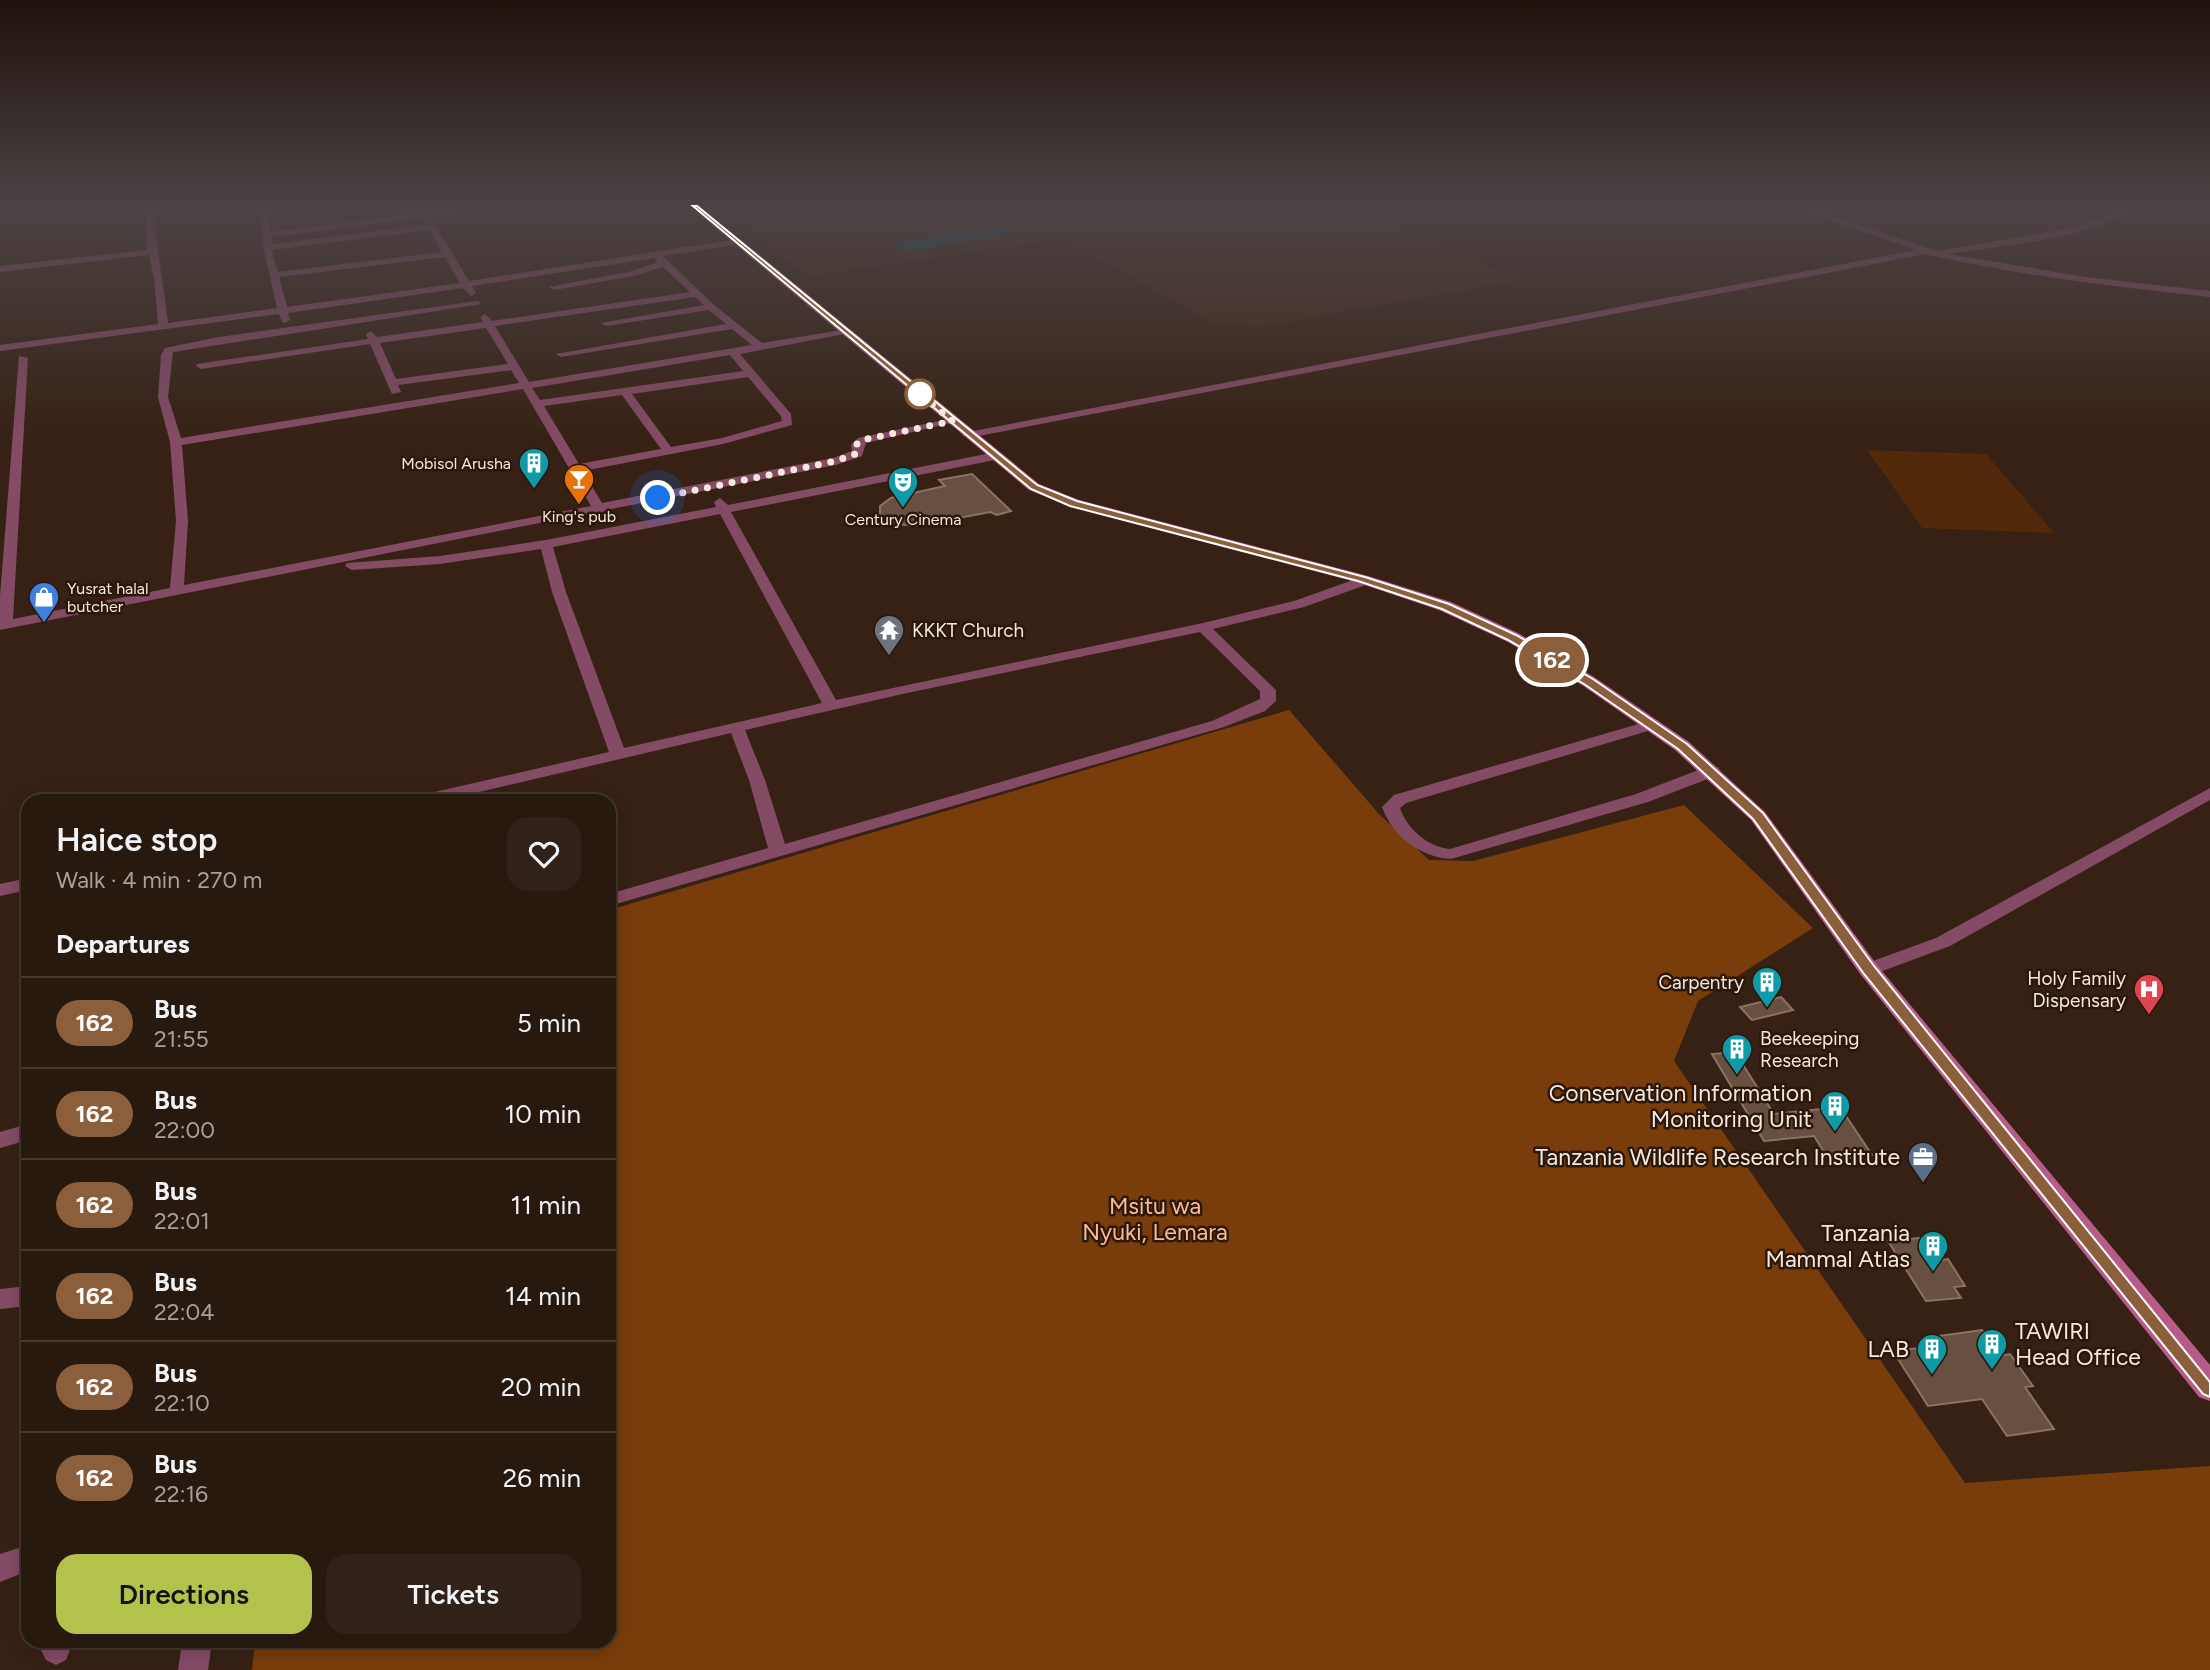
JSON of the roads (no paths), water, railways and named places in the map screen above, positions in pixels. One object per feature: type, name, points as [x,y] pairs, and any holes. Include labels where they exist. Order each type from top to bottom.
[{"type":"street","points":[[160,285],[163,326]]},
{"type":"street","points":[[277,285],[287,330]]},
{"type":"street","points":[[0,348],[466,285],[600,510]]},
{"type":"street","points":[[554,287],[566,285]]},
{"type":"street","points":[[688,285],[761,348]]},
{"type":"street","points":[[789,285],[1034,487],[1066,501],[1428,599],[1501,632],[1588,681],[1652,724],[1712,771],[1758,816],[1869,970],[2210,1388]]},
{"type":"street","points":[[968,435],[1757,285]]},
{"type":"street","points":[[2133,285],[2210,294]]},
{"type":"street","points":[[201,366],[697,294]]},
{"type":"street","points":[[177,593],[182,530],[176,442],[163,397],[165,360],[169,350],[287,330],[477,304]]},
{"type":"street","points":[[606,323],[711,307]]},
{"type":"street","points":[[362,320],[394,382],[400,405]]},
{"type":"street","points":[[561,354],[733,326]]},
{"type":"street","points":[[176,442],[761,348],[844,331]]},
{"type":"street","points":[[577,468],[742,437],[788,423],[787,416],[733,352]]},
{"type":"street","points":[[23,358],[13,408],[3,625],[600,510],[846,458],[858,453],[857,444],[862,440],[953,421]]},
{"type":"street","points":[[394,382],[514,366]]},
{"type":"street","points":[[538,404],[751,373]]},
{"type":"street","points":[[625,392],[668,451]]},
{"type":"street","points":[[302,567],[392,565],[546,544],[996,456]]},
{"type":"street","points":[[713,486],[759,578],[831,705]]},
{"type":"street","points":[[546,544],[563,605],[618,755]]},
{"type":"street","points":[[448,794],[831,705],[1203,627],[1300,604],[1349,587],[1362,579]]},
{"type":"street","points":[[616,898],[1218,724],[1259,708],[1268,701],[1268,690],[1203,627]]},
{"type":"street","points":[[1652,724],[1400,799],[1391,807],[1393,818],[1431,850],[1451,854],[1677,787],[1712,771]]},
{"type":"street","points":[[736,727],[757,780],[778,851]]},
{"type":"street","points":[[1869,970],[1942,942],[2210,793]]},
{"type":"street","points":[[0,890],[21,886]]},
{"type":"street","points":[[0,1140],[21,1134]]},
{"type":"street","points":[[0,1300],[21,1297]]},
{"type":"street","points":[[0,1567],[21,1560]]},
{"type":"street","points":[[193,1670],[196,1648]]},
{"type":"place","name":"Mobisol Arusha","points":[[534,490]]},
{"type":"place","name":"King's pub","points":[[579,506]]},
{"type":"place","name":"Century Cinema","points":[[903,509]]},
{"type":"place","name":"Yusrat halal butcher","points":[[44,624]]},
{"type":"place","name":"KKKT Church","points":[[889,657]]},
{"type":"place","name":"Carpentry","points":[[1767,1009]]},
{"type":"place","name":"Holy Family Dispensary","points":[[2149,1016]]},
{"type":"place","name":"Beekeeping Research","points":[[1737,1076]]},
{"type":"place","name":"Conservation Information Monitoring Unit","points":[[1835,1133]]},
{"type":"place","name":"Tanzania Wildlife Research Institute","points":[[1923,1184]]},
{"type":"place","name":"Tanzania Mammal Atlas","points":[[1933,1273]]},
{"type":"place","name":"TAWIRI Head Office","points":[[1992,1371]]},
{"type":"place","name":"LAB","points":[[1932,1376]]},
{"type":"park label","name":"Msitu wa Nyuki, Lemara","points":[[1155,1219]]}]
